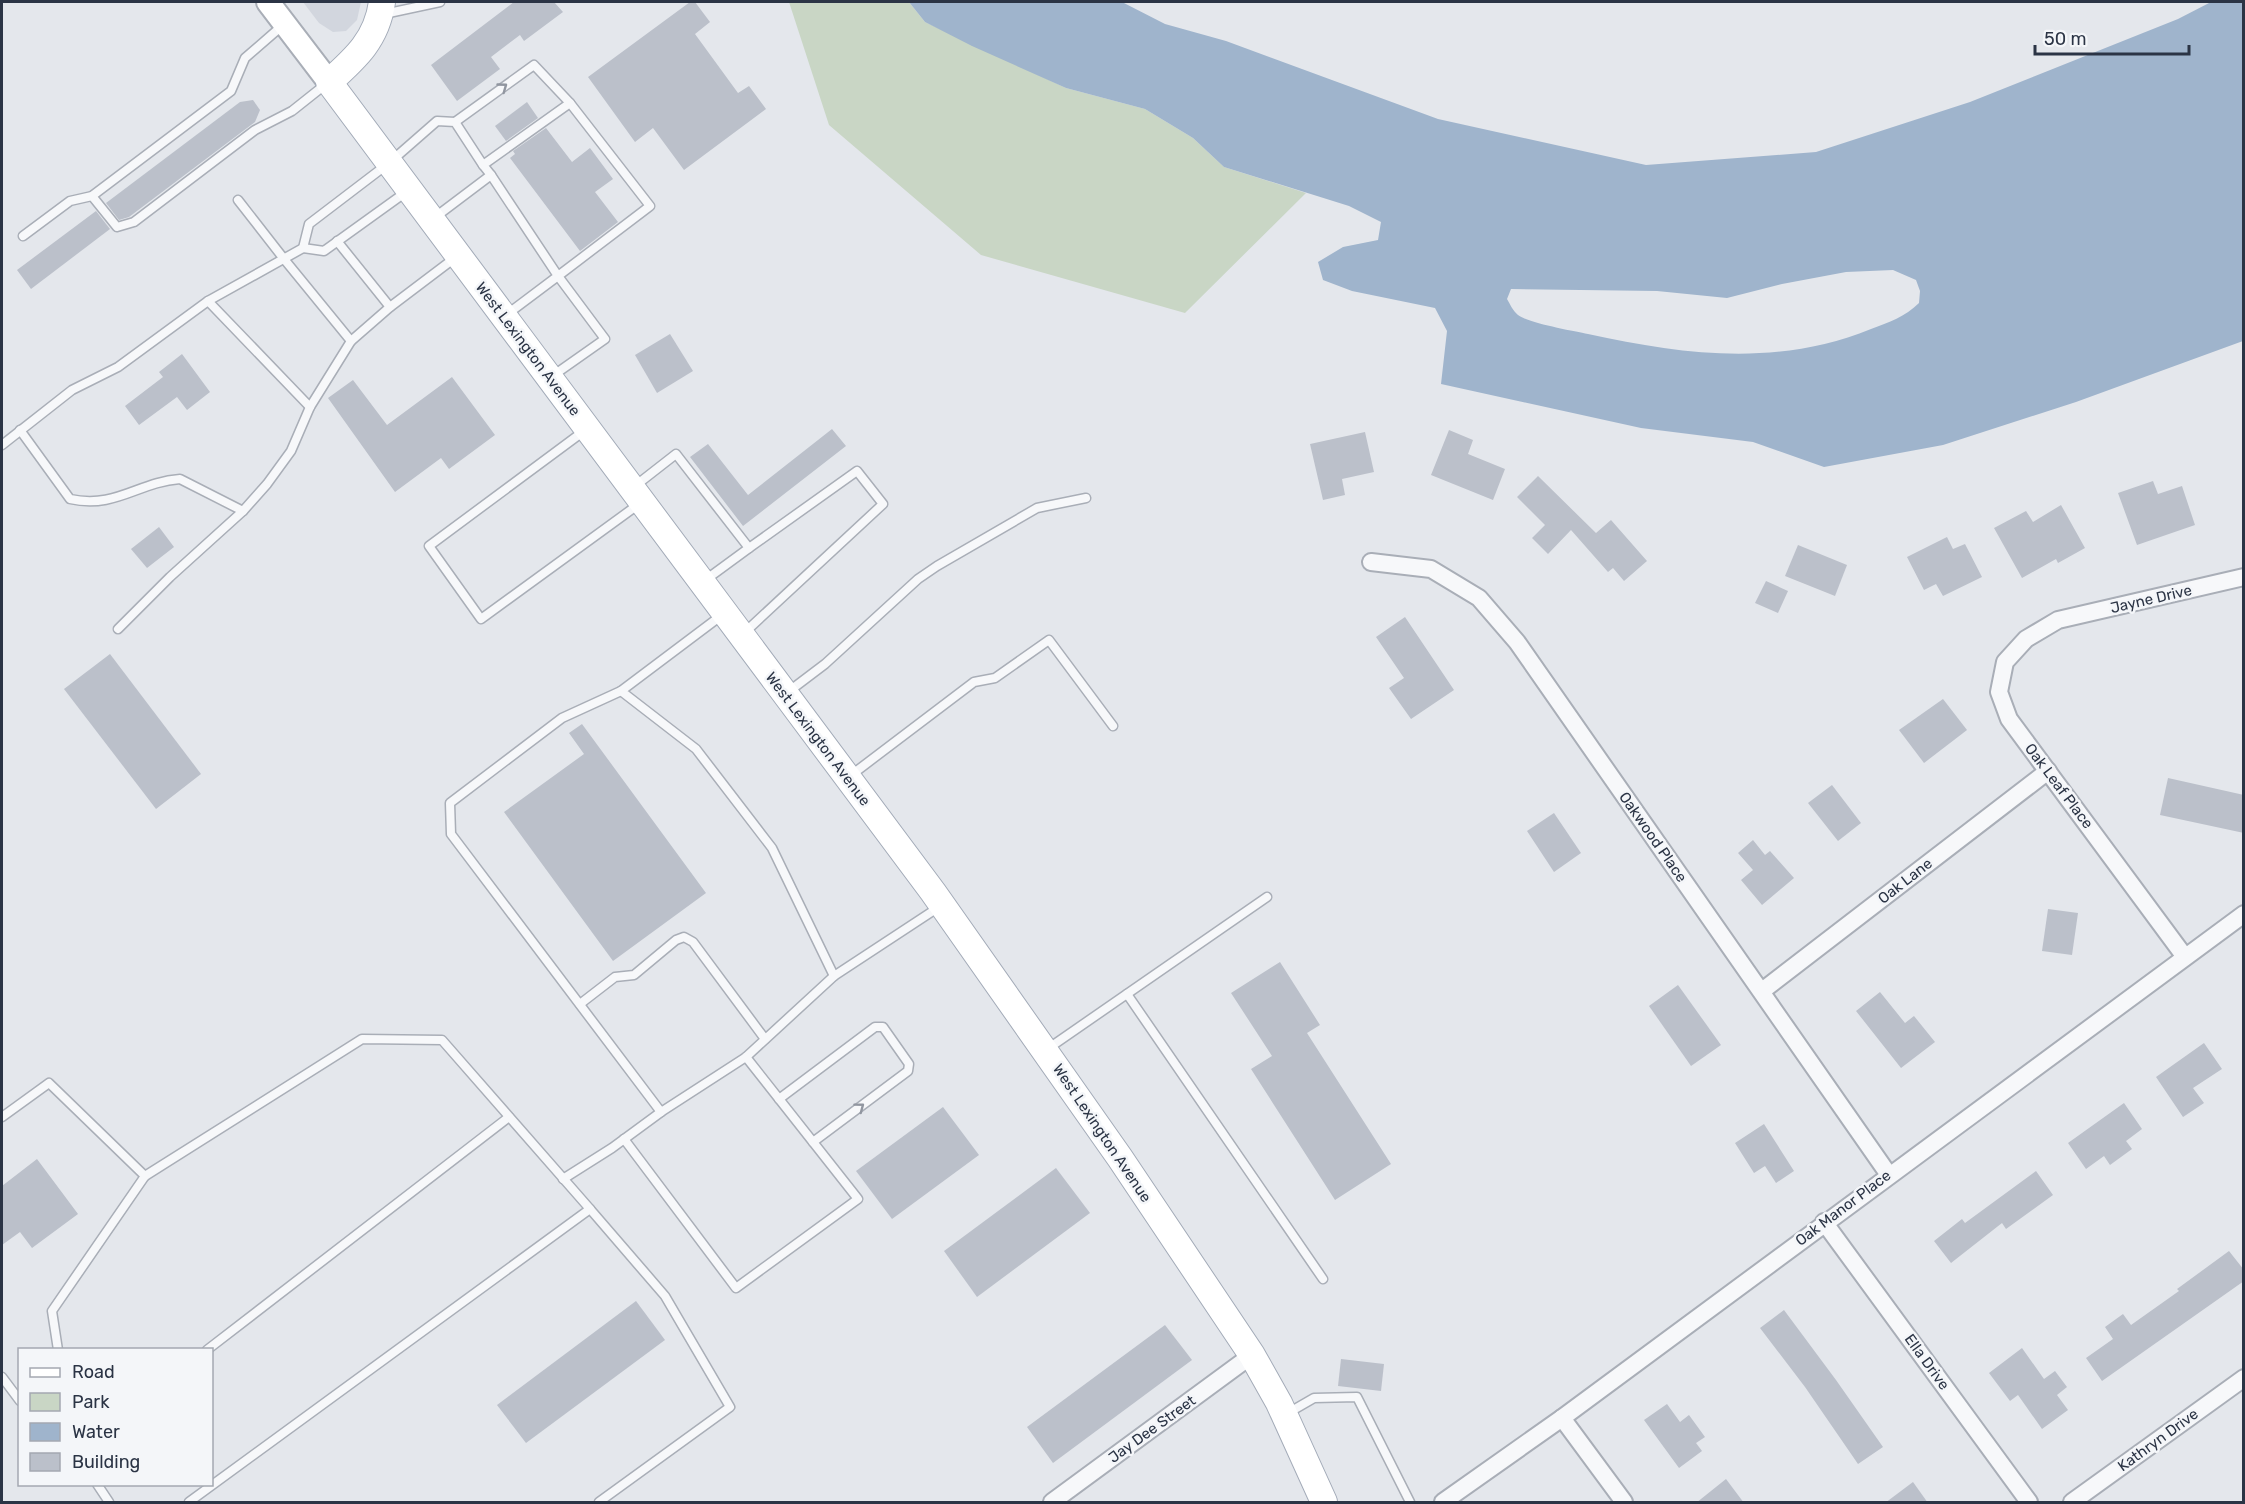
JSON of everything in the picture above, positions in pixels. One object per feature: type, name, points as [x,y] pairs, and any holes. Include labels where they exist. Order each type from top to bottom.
[{"type":"main road","points":[[268,2],[329,82],[350,63],[373,35],[381,8]]},
{"type":"main road","name":"West Lexington Avenue","points":[[329,82],[848,778],[1046,1050],[1252,1355],[1284,1414],[1324,1503]]},
{"type":"street","name":"Oakwood Place","points":[[1371,562],[1431,569],[1479,598],[1517,642],[1889,1174]]},
{"type":"street","name":"Jayne Drive","points":[[2058,620],[2244,577]]},
{"type":"street","name":"Oak Leaf Place","points":[[2058,620],[2026,639],[2005,662],[1999,692],[2008,719],[2185,957]]},
{"type":"street","name":"Oak Lane","points":[[1762,991],[2048,771]]},
{"type":"street","name":"Oak Manor Place","points":[[1443,1503],[1562,1418],[1824,1222],[2244,914]]},
{"type":"street","name":"Ella Drive","points":[[1824,1222],[2029,1503]]},
{"type":"street","name":"Jay Dee Street","points":[[1052,1503],[1252,1355]]},
{"type":"street","name":"Kathryn Drive","points":[[2072,1503],[2244,1378]]},
{"type":"street","points":[[1562,1418],[1624,1503]]},
{"type":"lane","points":[[381,8],[440,2]]},
{"type":"lane","points":[[23,236],[70,201],[93,196],[231,91],[245,58],[285,23]]},
{"type":"lane","points":[[303,248],[309,224],[389,163],[437,121],[455,122],[534,64],[570,103],[650,206],[503,316]]},
{"type":"lane","points":[[93,196],[117,226],[134,222],[255,130],[292,111],[329,82]]},
{"type":"lane","points":[[483,165],[570,103]]},
{"type":"lane","points":[[455,122],[558,276],[605,339],[550,378]]},
{"type":"lane","points":[[432,220],[491,175]]},
{"type":"lane","points":[[2,445],[72,390],[118,367],[208,301],[303,248],[324,251],[409,190]]},
{"type":"lane","points":[[238,200],[351,341]]},
{"type":"lane","points":[[337,242],[390,307]]},
{"type":"lane","points":[[118,629],[243,511],[267,484],[291,451],[310,407],[351,341],[390,307],[458,255]]},
{"type":"lane","points":[[208,301],[310,407]]},
{"type":"lane","points":[[587,429],[429,546],[481,619],[637,495],[676,454],[749,548]]},
{"type":"lane","points":[[20,430],[70,499],[84,502],[112,500],[169,480],[180,479],[243,511]]},
{"type":"lane","points":[[702,583],[857,471],[883,504],[741,635]]},
{"type":"lane","points":[[785,694],[825,664],[918,579],[937,566],[1037,507],[1086,498]]},
{"type":"lane","points":[[661,1112],[451,834],[450,803],[562,718],[621,691],[724,613]]},
{"type":"lane","points":[[848,778],[974,682],[995,678],[1049,640],[1113,726]]},
{"type":"lane","points":[[621,691],[696,749],[772,848],[834,976]]},
{"type":"lane","points":[[1046,1050],[1267,897]]},
{"type":"lane","points":[[563,1179],[746,1057],[834,976],[942,905]]},
{"type":"lane","points":[[580,1004],[615,977],[634,975],[676,940],[684,937],[693,942],[765,1039]]},
{"type":"lane","points":[[1127,994],[1323,1279]]},
{"type":"lane","points":[[779,1099],[875,1026],[883,1028],[909,1064],[908,1071],[813,1142]]},
{"type":"lane","points":[[58,1348],[51,1311],[145,1176],[362,1039],[442,1040],[665,1296],[730,1407],[599,1503]]},
{"type":"lane","points":[[624,1139],[736,1288],[858,1199],[746,1057]]},
{"type":"lane","points":[[2,1117],[49,1083],[145,1176]]},
{"type":"lane","points":[[210,1348],[509,1117]]},
{"type":"lane","points":[[213,1485],[590,1209]]},
{"type":"lane","points":[[2,1377],[18,1398]]},
{"type":"lane","points":[[1284,1414],[1314,1398],[1357,1397],[1410,1503]]},
{"type":"lane","points":[[98,1486],[109,1503]]},
{"type":"lane","points":[[189,1503],[212,1486]]},
{"type":"shaded area","points":[[303,2],[361,2],[357,20],[346,31],[333,32],[319,23]]},
{"type":"green space","points":[[789,2],[909,2],[925,22],[1066,88],[1145,109],[1193,138],[1224,167],[1306,193],[1185,313],[981,255],[829,125]]},
{"type":"water","points":[[909,2],[1122,2],[1165,24],[1226,41],[1438,119],[1646,165],[1816,152],[1970,102],[2178,19],[2211,2],[2243,2],[2243,341],[2076,402],[1943,445],[1824,467],[1753,442],[1641,428],[1441,384],[1447,331],[1435,308],[1352,291],[1323,280],[1318,262],[1343,247],[1378,240],[1381,222],[1349,206],[1224,167],[1193,138],[1145,109],[1066,88],[972,46],[925,22]],"holes":[[[1893,270],[1916,280],[1920,291],[1919,303],[1896,319],[1836,341],[1801,349],[1766,353],[1695,352],[1562,329],[1523,318],[1515,312],[1507,299],[1511,289],[1657,291],[1727,298],[1782,284],[1846,272]]]},
{"type":"building","points":[[514,2],[554,2],[563,12],[524,41],[520,35],[491,57],[500,69],[457,101],[431,65]]},
{"type":"building","points":[[690,2],[695,2],[710,22],[695,34],[738,93],[749,86],[766,109],[684,170],[653,128],[635,142],[588,77]]},
{"type":"building","points":[[253,100],[260,110],[255,122],[129,217],[119,220],[106,203],[240,102]]},
{"type":"building","points":[[527,102],[538,118],[506,141],[495,126]]},
{"type":"building","points":[[546,128],[572,162],[590,148],[613,179],[595,192],[618,222],[580,251],[510,158],[515,154],[513,151]]},
{"type":"building","points":[[96,211],[110,229],[31,289],[17,270]]},
{"type":"building","points":[[670,334],[693,371],[657,393],[635,355]]},
{"type":"building","points":[[182,354],[210,392],[187,410],[177,397],[139,425],[125,406],[163,377],[159,372]]},
{"type":"building","points":[[452,377],[495,435],[449,469],[441,458],[395,492],[328,398],[353,380],[387,425]]},
{"type":"building","points":[[832,429],[846,446],[743,526],[690,457],[708,444],[748,495]]},
{"type":"building","points":[[1449,430],[1473,440],[1468,454],[1505,469],[1493,500],[1431,475]]},
{"type":"building","points":[[1365,432],[1374,472],[1342,479],[1345,495],[1323,500],[1310,444]]},
{"type":"building","points":[[1538,476],[1596,533],[1611,520],[1647,561],[1624,581],[1613,568],[1608,572],[1571,530],[1548,554],[1532,538],[1545,525],[1517,497]]},
{"type":"building","points":[[2153,481],[2158,494],[2182,486],[2195,525],[2137,545],[2118,493]]},
{"type":"building","points":[[2061,505],[2085,548],[2058,563],[2056,559],[2022,578],[1994,528],[2026,511],[2033,522]]},
{"type":"building","points":[[159,527],[174,547],[147,568],[131,549]]},
{"type":"building","points":[[1947,537],[1953,549],[1965,544],[1982,577],[1943,596],[1936,584],[1924,590],[1907,557]]},
{"type":"building","points":[[1798,545],[1847,565],[1835,596],[1785,576]]},
{"type":"building","points":[[1766,581],[1788,591],[1778,613],[1755,603]]},
{"type":"building","points":[[1405,617],[1454,690],[1411,719],[1389,688],[1404,678],[1376,637]]},
{"type":"building","points":[[110,654],[201,774],[156,809],[64,689]]},
{"type":"building","points":[[1943,699],[1967,730],[1924,763],[1899,730]]},
{"type":"building","points":[[582,724],[706,893],[613,961],[504,812],[584,754],[569,733]]},
{"type":"building","points":[[2168,778],[2244,795],[2244,833],[2160,815]]},
{"type":"building","points":[[1832,785],[1861,823],[1838,841],[1808,803]]},
{"type":"building","points":[[1554,813],[1581,853],[1554,872],[1527,831]]},
{"type":"building","points":[[1753,840],[1765,855],[1770,851],[1794,878],[1762,905],[1741,880],[1753,870],[1738,853]]},
{"type":"building","points":[[2048,909],[2078,913],[2072,955],[2042,951]]},
{"type":"building","points":[[1280,962],[1320,1025],[1307,1033],[1391,1164],[1335,1200],[1251,1069],[1272,1056],[1231,993]]},
{"type":"building","points":[[1678,985],[1721,1045],[1691,1066],[1649,1006]]},
{"type":"building","points":[[1880,992],[1905,1023],[1914,1016],[1935,1042],[1901,1068],[1856,1011]]},
{"type":"building","points":[[2204,1043],[2222,1069],[2193,1088],[2204,1103],[2183,1117],[2156,1077]]},
{"type":"building","points":[[2124,1103],[2142,1129],[2126,1141],[2132,1149],[2110,1165],[2104,1156],[2086,1169],[2068,1143]]},
{"type":"building","points":[[943,1107],[979,1155],[892,1219],[856,1171]]},
{"type":"building","points":[[1764,1124],[1794,1171],[1776,1183],[1765,1166],[1754,1173],[1735,1143]]},
{"type":"building","points":[[37,1159],[78,1214],[32,1248],[20,1232],[2,1245],[2,1186]]},
{"type":"building","points":[[1056,1168],[1090,1213],[977,1297],[944,1251]]},
{"type":"building","points":[[2036,1171],[2053,1195],[2006,1229],[2002,1223],[1951,1263],[1934,1241],[1962,1219],[1965,1223]]},
{"type":"building","points":[[2229,1251],[2244,1270],[2244,1281],[2102,1381],[2086,1358],[2113,1339],[2105,1327],[2123,1314],[2131,1325]]},
{"type":"building","points":[[636,1301],[665,1340],[526,1443],[497,1405]]},
{"type":"building","points":[[1784,1310],[1883,1447],[1858,1464],[1805,1387],[1760,1328]]},
{"type":"building","points":[[1165,1325],[1192,1360],[1053,1463],[1027,1427]]},
{"type":"building","points":[[2022,1348],[2044,1379],[2055,1371],[2067,1387],[2057,1395],[2068,1410],[2042,1429],[2018,1395],[2010,1401],[1989,1373]]},
{"type":"building","points":[[1341,1359],[1384,1364],[1381,1391],[1338,1386]]},
{"type":"building","points":[[1667,1404],[1680,1422],[1689,1415],[1705,1437],[1696,1443],[1702,1451],[1679,1468],[1644,1420]]},
{"type":"building","points":[[1726,1479],[1744,1503],[1696,1503]]},
{"type":"building","points":[[1913,1482],[1928,1503],[1885,1503]]}]
